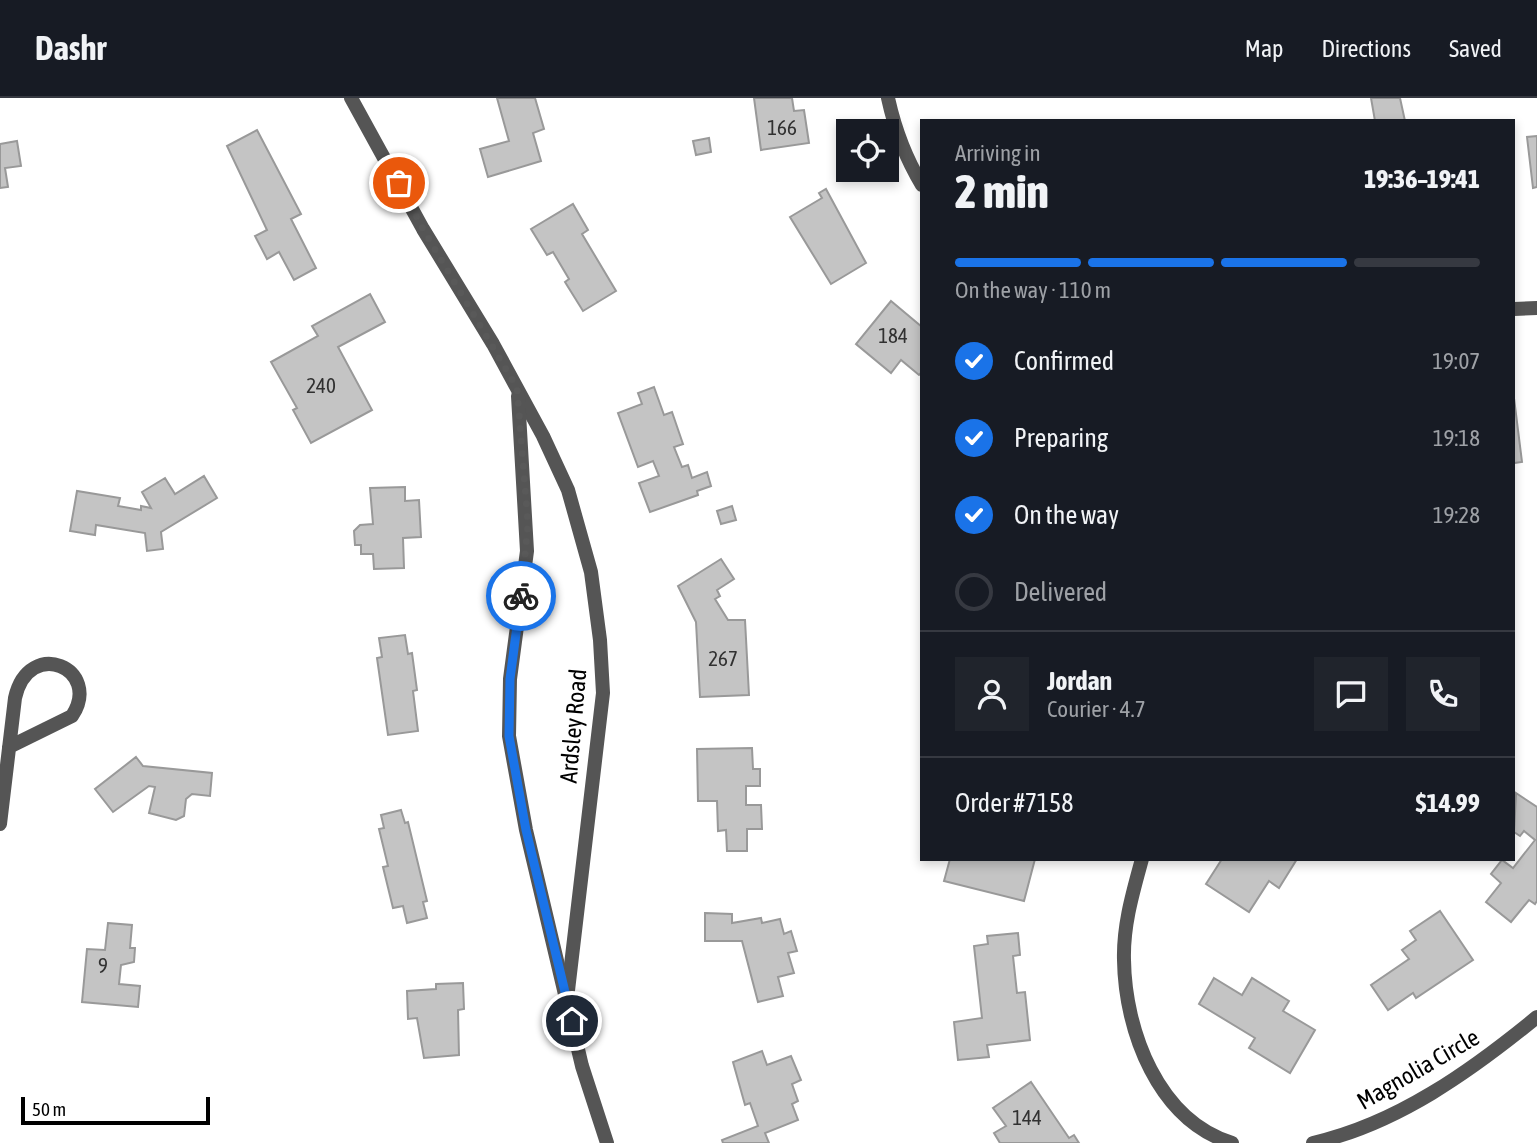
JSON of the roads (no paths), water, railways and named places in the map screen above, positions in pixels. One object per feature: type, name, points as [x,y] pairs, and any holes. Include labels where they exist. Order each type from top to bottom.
[{"type":"street","name":"Ardsley Road","points":[[351,98],[543,436],[578,520],[591,572],[600,640],[603,693],[567,999]]},
{"type":"street","points":[[888,98],[895,128],[908,162],[920,182]]},
{"type":"street","points":[[1515,309],[1537,308]]},
{"type":"street","name":"Ardsley Road","points":[[517,388],[528,538],[510,679],[509,736],[526,830],[582,1066],[607,1143]]},
{"type":"street","points":[[0,824],[9,747],[15,698],[22,677],[39,665],[60,665],[68,670],[79,687],[80,698],[72,716],[9,747]]},
{"type":"street","points":[[1142,861],[1126,925],[1124,960],[1127,994],[1138,1043],[1163,1090],[1186,1116],[1211,1134],[1232,1143]]},
{"type":"street","name":"Magnolia Circle","points":[[1312,1143],[1351,1132],[1414,1103],[1475,1065],[1537,1017]]}]
